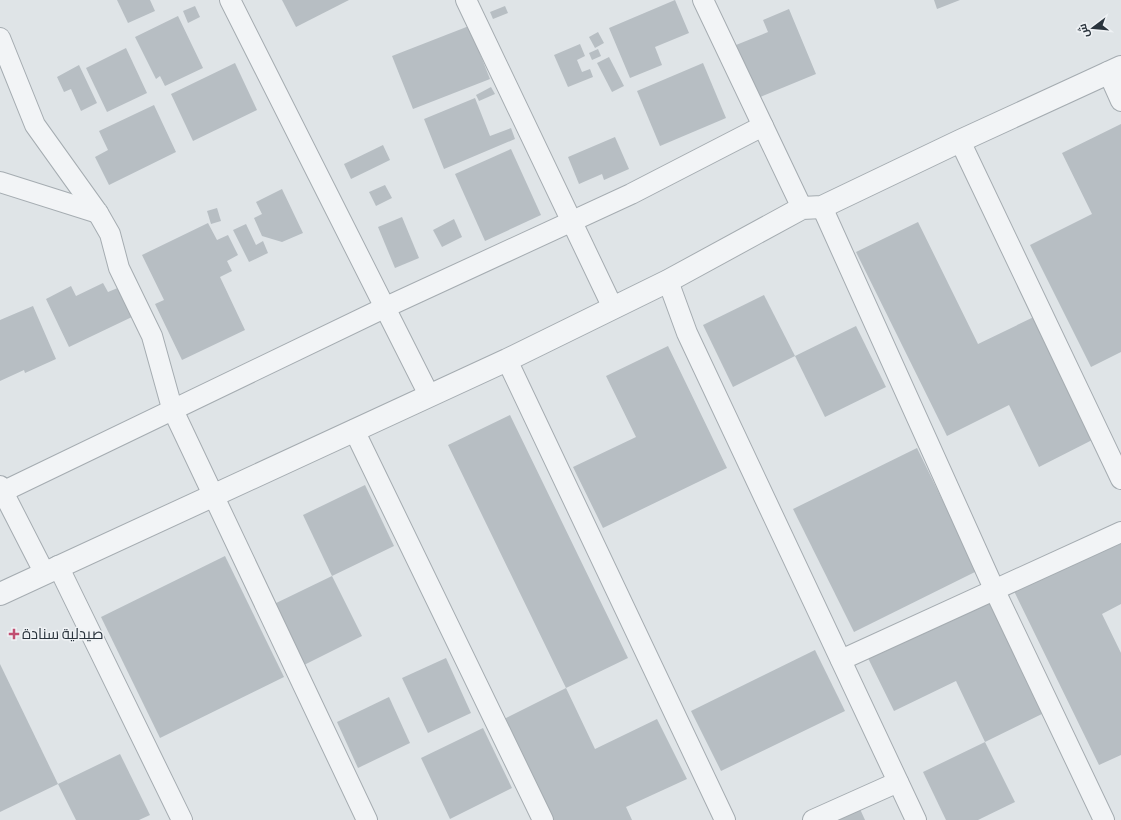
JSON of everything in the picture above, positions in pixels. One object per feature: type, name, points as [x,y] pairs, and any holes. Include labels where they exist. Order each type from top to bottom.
[{"type":"street","points":[[230,0],[429,395]]},
{"type":"street","points":[[466,0],[613,308]]},
{"type":"street","points":[[703,0],[763,126],[812,208],[1104,820]]},
{"type":"street","points":[[0,38],[35,125],[98,213],[110,234],[119,268],[152,336],[173,409],[212,495],[367,820]]},
{"type":"street","points":[[0,594],[51,569],[507,360],[812,208],[1114,70],[1121,101]]},
{"type":"street","points":[[182,820],[51,569],[1,490],[384,308],[631,194],[763,126]]},
{"type":"street","points":[[960,141],[1121,479]]},
{"type":"street","points":[[0,182],[98,213]]},
{"type":"street","points":[[668,281],[687,333],[916,820]]},
{"type":"street","points":[[507,360],[725,820]]},
{"type":"street","points":[[354,430],[543,820]]},
{"type":"street","points":[[841,660],[995,591],[1121,532]]},
{"type":"street","points":[[813,820],[898,782]]},
{"type":"street","points":[[1114,820],[1121,816]]},
{"type":"building","points":[[117,0],[150,0],[155,11],[128,23]]},
{"type":"building","points":[[282,0],[349,0],[296,27]]},
{"type":"building","points":[[675,0],[689,33],[655,47],[662,65],[630,78],[609,28]]},
{"type":"building","points":[[934,0],[960,0],[937,9]]},
{"type":"building","points":[[195,6],[200,17],[188,23],[183,11]]},
{"type":"building","points":[[505,6],[508,13],[493,19],[490,12]]},
{"type":"building","points":[[789,9],[816,74],[758,98],[736,45],[768,32],[763,20]]},
{"type":"building","points":[[178,16],[203,68],[165,86],[160,76],[156,79],[135,37]]},
{"type":"building","points":[[469,26],[490,79],[413,109],[392,56]]},
{"type":"building","points":[[598,32],[604,43],[595,48],[589,37]]},
{"type":"building","points":[[580,44],[585,56],[577,60],[582,72],[590,69],[593,77],[568,87],[554,55]]},
{"type":"building","points":[[126,48],[147,93],[107,112],[86,68]]},
{"type":"building","points":[[598,49],[601,56],[592,60],[589,53]]},
{"type":"building","points":[[609,57],[624,86],[612,92],[597,63]]},
{"type":"building","points":[[235,63],[257,110],[193,141],[171,94]]},
{"type":"building","points":[[703,63],[726,118],[660,146],[637,91]]},
{"type":"building","points":[[79,65],[97,103],[81,111],[71,89],[64,92],[57,77]]},
{"type":"building","points":[[491,87],[495,94],[479,101],[476,95]]},
{"type":"building","points":[[475,98],[490,136],[511,128],[515,139],[444,169],[424,119]]},
{"type":"building","points":[[154,105],[176,152],[109,185],[95,157],[108,150],[99,131]]},
{"type":"building","points":[[1121,124],[1121,352],[1091,367],[1030,245],[1092,214],[1062,153]]},
{"type":"building","points":[[615,137],[629,169],[604,180],[602,174],[579,184],[568,157]]},
{"type":"building","points":[[383,145],[390,160],[351,179],[344,164]]},
{"type":"building","points":[[511,149],[541,215],[485,241],[455,174]]},
{"type":"building","points":[[385,185],[392,198],[376,206],[369,192]]},
{"type":"building","points":[[282,189],[303,233],[282,242],[262,236],[254,218],[262,214],[256,202]]},
{"type":"building","points":[[217,208],[221,221],[211,224],[207,211]]},
{"type":"building","points":[[402,217],[419,258],[395,268],[378,227]]},
{"type":"building","points":[[454,219],[462,237],[442,247],[433,230]]},
{"type":"building","points":[[918,222],[978,344],[1040,314],[1100,436],[1039,467],[1009,405],[947,436],[856,252]]},
{"type":"building","points":[[208,223],[217,240],[228,235],[238,255],[227,261],[232,271],[220,277],[245,330],[182,360],[155,304],[164,300],[142,255]]},
{"type":"building","points":[[246,224],[256,245],[263,241],[268,253],[249,262],[233,230]]},
{"type":"building","points":[[103,283],[108,292],[120,287],[134,316],[69,347],[46,299],[71,286],[76,296]]},
{"type":"building","points":[[764,295],[795,356],[733,387],[703,325]]},
{"type":"building","points":[[33,306],[56,359],[25,373],[24,370],[0,381],[0,320]]},
{"type":"building","points":[[856,326],[886,387],[825,417],[795,356]]},
{"type":"building","points":[[668,346],[727,468],[603,528],[573,467],[636,437],[606,376]]},
{"type":"building","points":[[510,415],[628,658],[566,688],[448,445]]},
{"type":"building","points":[[917,448],[977,571],[854,632],[793,509]]},
{"type":"building","points":[[365,485],[394,546],[332,576],[303,515]]},
{"type":"building","points":[[1121,529],[1121,604],[1102,614],[1121,653],[1121,755],[1099,765],[1010,583]]},
{"type":"building","points":[[225,556],[284,677],[160,738],[101,617]]},
{"type":"building","points":[[332,576],[362,636],[300,667],[270,606]]},
{"type":"building","points":[[988,590],[1048,711],[985,742],[956,681],[894,711],[864,650]]},
{"type":"building","points":[[815,650],[845,711],[721,771],[691,711]]},
{"type":"building","points":[[446,658],[471,713],[428,733],[402,678]]},
{"type":"building","points":[[0,664],[58,784],[0,812]]},
{"type":"building","points":[[566,688],[595,749],[657,719],[687,779],[626,807],[632,820],[553,820],[504,719]]},
{"type":"building","points":[[389,697],[410,743],[358,768],[337,722]]},
{"type":"building","points":[[483,728],[512,788],[450,819],[421,758]]},
{"type":"building","points":[[985,742],[1015,802],[978,820],[946,820],[923,772]]},
{"type":"building","points":[[120,754],[150,815],[139,820],[76,820],[58,784]]},
{"type":"building","points":[[860,809],[865,820],[836,820]]},
{"type":"place","name":"صيدلية سنادة","points":[[14,634]]}]
